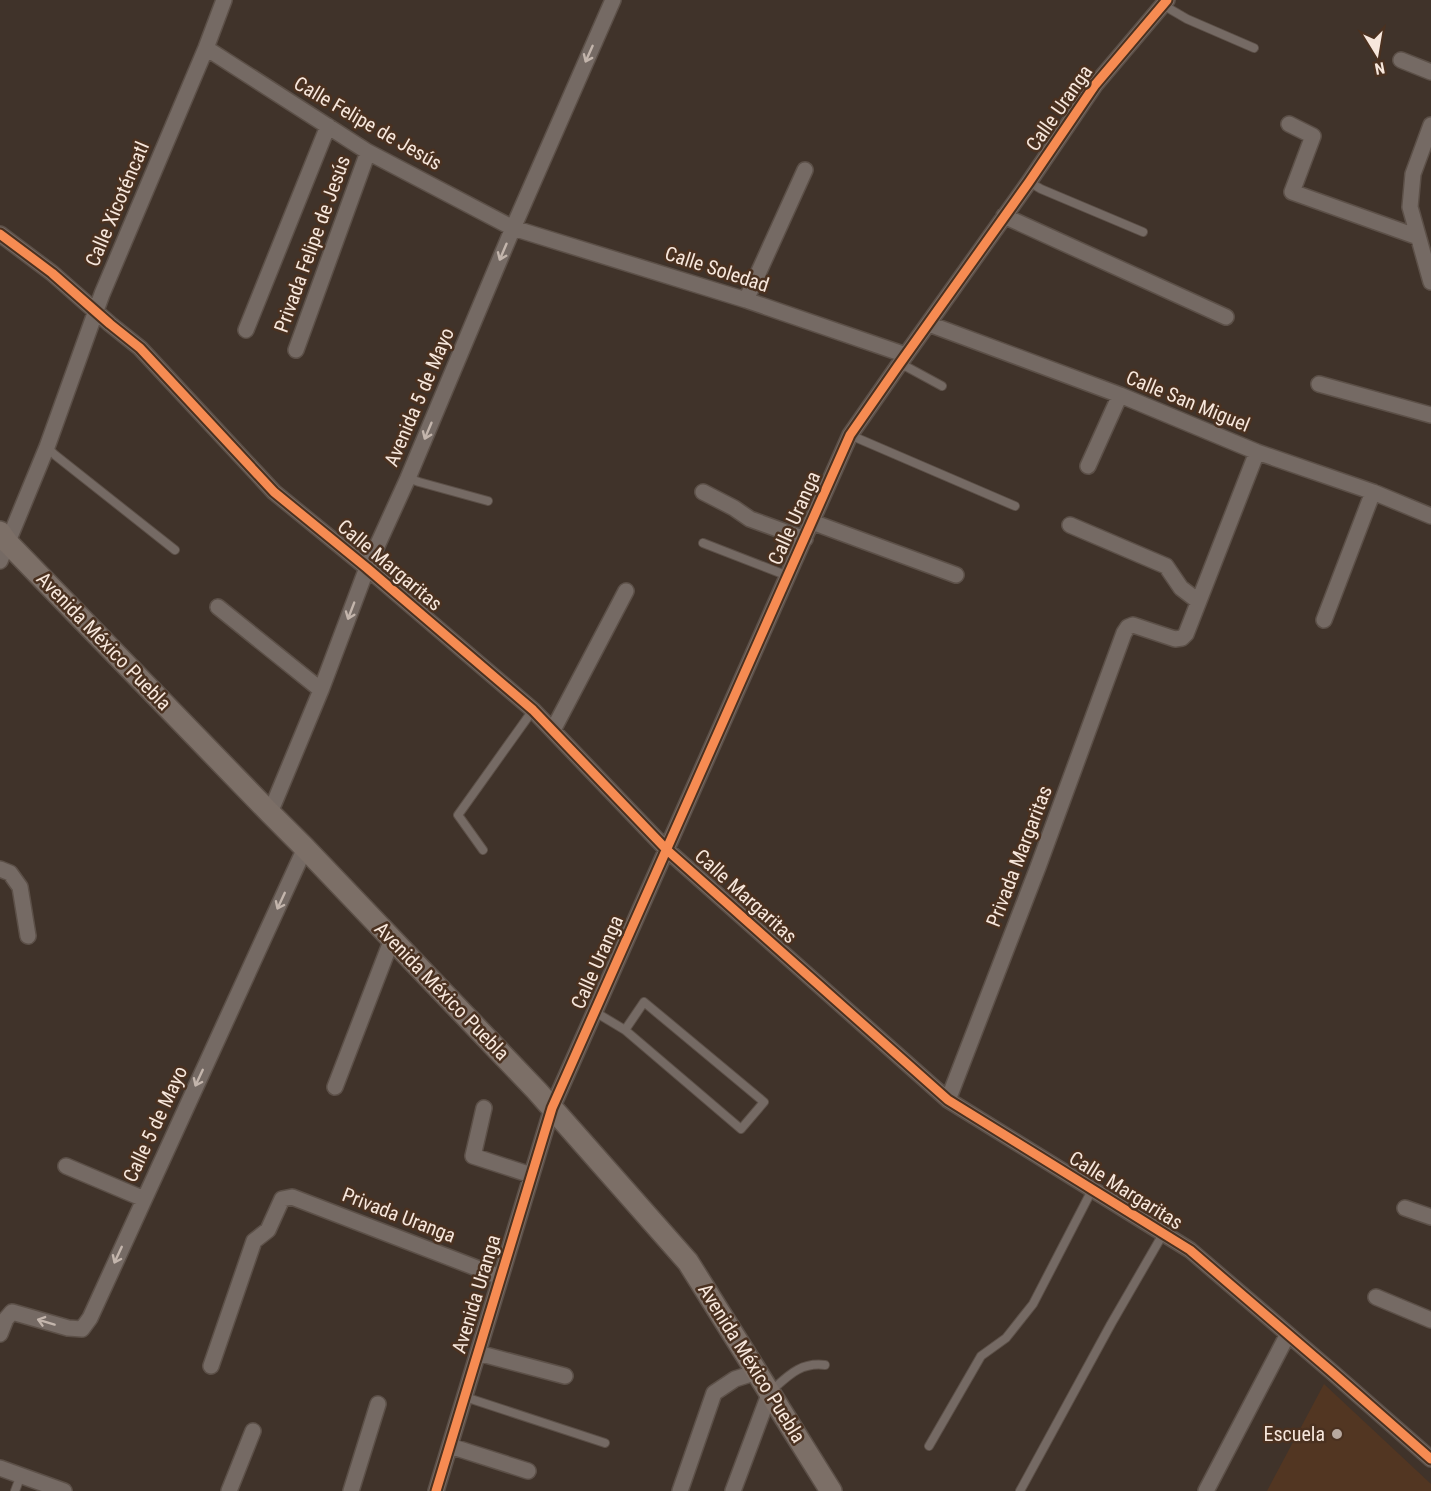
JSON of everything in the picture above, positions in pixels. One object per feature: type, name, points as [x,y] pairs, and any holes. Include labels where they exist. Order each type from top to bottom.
[{"type":"main road","name":"Avenida México Puebla","points":[[2,545],[305,848],[552,1108],[688,1262],[831,1491]]},
{"type":"street","name":"Calle Xicoténcatl","points":[[2,545],[47,447],[95,311],[224,0]]},
{"type":"street","name":"Avenida 5 de Mayo","points":[[270,813],[321,690],[367,568],[408,478],[513,228],[613,0]]},
{"type":"street","name":"Calle Uranga","points":[[552,1108],[850,435],[1095,85],[1165,2]]},
{"type":"street","name":"Calle Felipe de Jesús","points":[[206,48],[368,152],[513,228]]},
{"type":"street","points":[[1401,60],[1431,72]]},
{"type":"street","points":[[1289,124],[1313,136],[1292,192],[1419,237]]},
{"type":"street","points":[[1431,125],[1413,174],[1410,207],[1431,282]]},
{"type":"street","points":[[246,330],[328,126]]},
{"type":"street","name":"Privada Felipe de Jesús","points":[[296,350],[368,152]]},
{"type":"street","points":[[746,300],[805,170]]},
{"type":"street","points":[[1004,216],[1226,317]]},
{"type":"street","name":"Calle Soledad","points":[[513,228],[746,300],[902,360]]},
{"type":"street","name":"Calle Margaritas","points":[[0,234],[52,273],[140,348],[274,492],[533,710],[667,850],[948,1100],[1190,1250],[1431,1459]]},
{"type":"street","name":"Calle San Miguel","points":[[929,324],[1120,395],[1257,452],[1373,492],[1431,516]]},
{"type":"street","points":[[1319,384],[1431,415]]},
{"type":"street","points":[[1088,466],[1120,395]]},
{"type":"street","points":[[1070,525],[1166,566],[1181,588],[1198,601],[1257,452]]},
{"type":"street","points":[[703,492],[750,519],[804,539]]},
{"type":"street","points":[[1324,620],[1373,492]]},
{"type":"street","points":[[812,522],[956,575]]},
{"type":"street","points":[[553,730],[626,591]]},
{"type":"street","name":"Privada Margaritas","points":[[948,1100],[1128,627],[1133,625],[1175,639],[1182,638],[1186,634],[1198,601]]},
{"type":"street","points":[[218,607],[321,690]]},
{"type":"street","name":"Calle 5 de Mayo","points":[[0,1334],[6,1319],[12,1312],[68,1328],[82,1329],[90,1318],[305,848]]},
{"type":"street","points":[[0,869],[10,873],[20,887],[28,936]]},
{"type":"street","points":[[335,1087],[392,939]]},
{"type":"street","points":[[484,1108],[472,1156],[531,1175]]},
{"type":"street","name":"Avenida Uranga","points":[[436,1491],[552,1108]]},
{"type":"street","points":[[66,1166],[144,1199]]},
{"type":"street","name":"Privada Uranga","points":[[212,1366],[255,1241],[268,1230],[282,1199],[292,1197],[500,1277]]},
{"type":"street","points":[[1405,1208],[1431,1217]]},
{"type":"street","points":[[1376,1297],[1431,1320]]},
{"type":"street","points":[[1206,1491],[1288,1334]]},
{"type":"street","points":[[478,1353],[565,1376]]},
{"type":"street","points":[[680,1491],[714,1393],[735,1379],[757,1372]]},
{"type":"street","points":[[733,1491],[770,1392]]},
{"type":"street","points":[[351,1491],[378,1404]]},
{"type":"street","points":[[229,1491],[253,1431]]},
{"type":"street","points":[[450,1446],[528,1471]]},
{"type":"street","points":[[0,1468],[64,1491]]},
{"type":"lane","points":[[1165,2],[1187,19],[1254,48]]},
{"type":"lane","points":[[1029,182],[1143,232]]},
{"type":"lane","points":[[902,360],[907,367],[942,386]]},
{"type":"lane","points":[[850,435],[1015,506]]},
{"type":"lane","points":[[47,447],[175,549]]},
{"type":"lane","points":[[408,478],[488,501]]},
{"type":"lane","points":[[703,543],[788,576]]},
{"type":"lane","points":[[483,850],[458,815],[533,710]]},
{"type":"lane","points":[[595,1012],[625,1030],[741,1129],[764,1102],[644,1002],[625,1030]]},
{"type":"lane","points":[[929,1446],[981,1356],[1006,1338],[1033,1304],[1092,1190]]},
{"type":"lane","points":[[1020,1491],[1163,1234]]},
{"type":"lane","points":[[770,1392],[794,1371],[812,1364],[825,1365]]},
{"type":"lane","points":[[465,1396],[605,1443]]},
{"type":"lane","points":[[15,1491],[21,1475]]},
{"type":"shaded area","name":"Escuela","points":[[1324,1384],[1431,1484],[1431,1491],[1267,1491]]},
{"type":"cycle path","points":[[436,1491],[552,1108],[850,435],[1095,85],[1167,0]]},
{"type":"cycle path","points":[[0,234],[52,273],[140,348],[274,492],[533,710],[667,850],[948,1100],[1190,1250],[1431,1459]]},
{"type":"place","name":"Escuela","points":[[1337,1434]]}]
